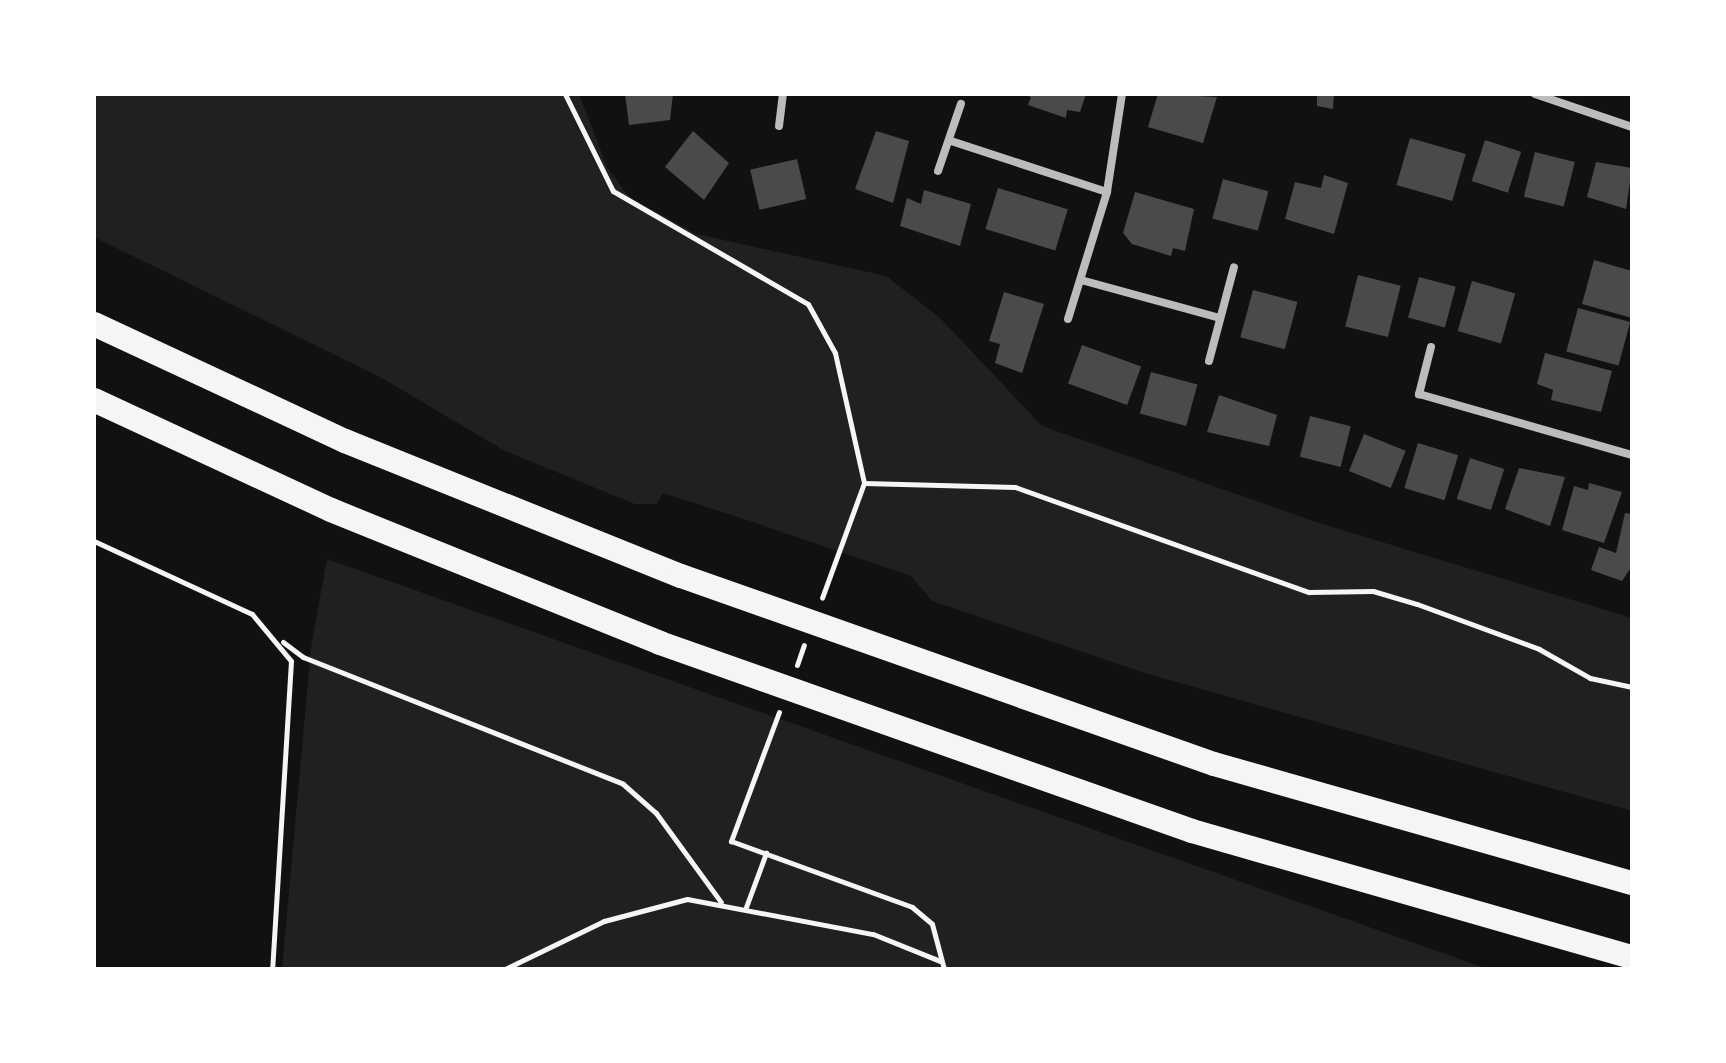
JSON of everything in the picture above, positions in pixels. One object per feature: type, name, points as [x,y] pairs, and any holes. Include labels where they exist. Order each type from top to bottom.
[{"type":"highway","points":[[94,324],[345,441],[681,576],[1214,764],[1632,883]]},
{"type":"highway","points":[[94,400],[331,510],[660,643],[1192,831],[1632,957]]},
{"type":"street","points":[[779,126],[783,94]]},
{"type":"street","points":[[1068,319],[1107,192],[1122,94]]},
{"type":"street","points":[[1535,94],[1632,127]]},
{"type":"street","points":[[938,171],[951,141],[961,104]]},
{"type":"street","points":[[951,141],[1107,192]]},
{"type":"street","points":[[1209,361],[1234,267]]},
{"type":"street","points":[[1081,280],[1220,318]]},
{"type":"street","points":[[1431,347],[1419,394],[1632,455]]},
{"type":"path","points":[[565,94],[613,191],[808,304],[835,353],[864,483],[818,609]]},
{"type":"path","points":[[864,483],[1015,487],[1251,575],[1309,592],[1373,591],[1417,604],[1539,649],[1590,678],[1632,687]]},
{"type":"path","points":[[94,541],[252,614],[303,657],[623,784],[656,813],[721,902]]},
{"type":"path","points":[[791,681],[807,638]]},
{"type":"path","points":[[272,969],[294,678],[279,639]]},
{"type":"path","points":[[786,695],[731,841],[912,907],[932,924],[944,969]]},
{"type":"path","points":[[746,907],[766,853]]},
{"type":"path","points":[[505,969],[647,907],[721,902],[873,934],[940,961]]},
{"type":"shaded area","points":[[94,94],[579,94],[607,167],[629,197],[696,234],[886,276],[939,317],[1042,426],[1319,523],[1632,618],[1632,811],[1148,674],[932,601],[911,576],[663,493],[657,504],[635,504],[505,451],[382,378],[94,237]]},
{"type":"shaded area","points":[[327,559],[1488,969],[282,969],[311,648]]},
{"type":"building","points":[[625,94],[673,94],[670,120],[629,125]]},
{"type":"building","points":[[1023,94],[1086,94],[1080,112],[1067,110],[1066,118],[1028,105],[1031,97]]},
{"type":"building","points":[[1158,94],[1217,97],[1203,143],[1148,127]]},
{"type":"building","points":[[1317,94],[1334,94],[1333,109],[1317,106]]},
{"type":"building","points":[[693,131],[729,163],[704,200],[665,167]]},
{"type":"building","points":[[876,131],[909,141],[893,203],[855,189]]},
{"type":"building","points":[[1410,138],[1466,154],[1452,201],[1396,185]]},
{"type":"building","points":[[1485,140],[1521,152],[1508,193],[1472,181]]},
{"type":"building","points":[[1535,152],[1575,162],[1564,207],[1524,197]]},
{"type":"building","points":[[797,159],[806,199],[759,210],[750,170]]},
{"type":"building","points":[[1596,162],[1632,168],[1626,209],[1587,197]]},
{"type":"building","points":[[1324,175],[1348,183],[1334,234],[1285,219],[1295,182],[1321,188]]},
{"type":"building","points":[[1223,179],[1268,191],[1258,231],[1212,219]]},
{"type":"building","points":[[998,188],[1068,209],[1055,250],[985,229]]},
{"type":"building","points":[[924,190],[971,204],[960,246],[900,226],[907,198],[921,204]]},
{"type":"building","points":[[1135,192],[1194,209],[1185,251],[1173,248],[1171,256],[1132,244],[1123,233]]},
{"type":"building","points":[[1594,260],[1632,271],[1632,318],[1582,304]]},
{"type":"building","points":[[1358,275],[1401,286],[1388,337],[1345,326]]},
{"type":"building","points":[[1419,277],[1456,287],[1445,327],[1408,318]]},
{"type":"building","points":[[1472,281],[1515,293],[1501,343],[1458,331]]},
{"type":"building","points":[[1253,290],[1297,302],[1285,349],[1240,337]]},
{"type":"building","points":[[1004,292],[1044,304],[1022,373],[995,363],[1000,344],[989,341]]},
{"type":"building","points":[[1578,308],[1630,322],[1619,365],[1566,351]]},
{"type":"building","points":[[1082,345],[1141,367],[1127,405],[1068,384]]},
{"type":"building","points":[[1545,353],[1612,371],[1601,412],[1551,400],[1553,390],[1537,384]]},
{"type":"building","points":[[1151,372],[1197,384],[1186,426],[1140,414]]},
{"type":"building","points":[[1219,395],[1277,415],[1269,446],[1207,432]]},
{"type":"building","points":[[1310,416],[1351,426],[1341,467],[1300,457]]},
{"type":"building","points":[[1364,434],[1406,451],[1391,488],[1349,471]]},
{"type":"building","points":[[1418,443],[1458,455],[1444,500],[1404,488]]},
{"type":"building","points":[[1470,458],[1504,469],[1491,510],[1457,499]]},
{"type":"building","points":[[1519,468],[1565,477],[1550,526],[1505,509]]},
{"type":"building","points":[[1589,483],[1622,492],[1604,543],[1562,530],[1574,486],[1588,490]]},
{"type":"building","points":[[1625,513],[1632,514],[1632,566],[1622,581],[1591,570],[1599,547],[1616,553]]}]
